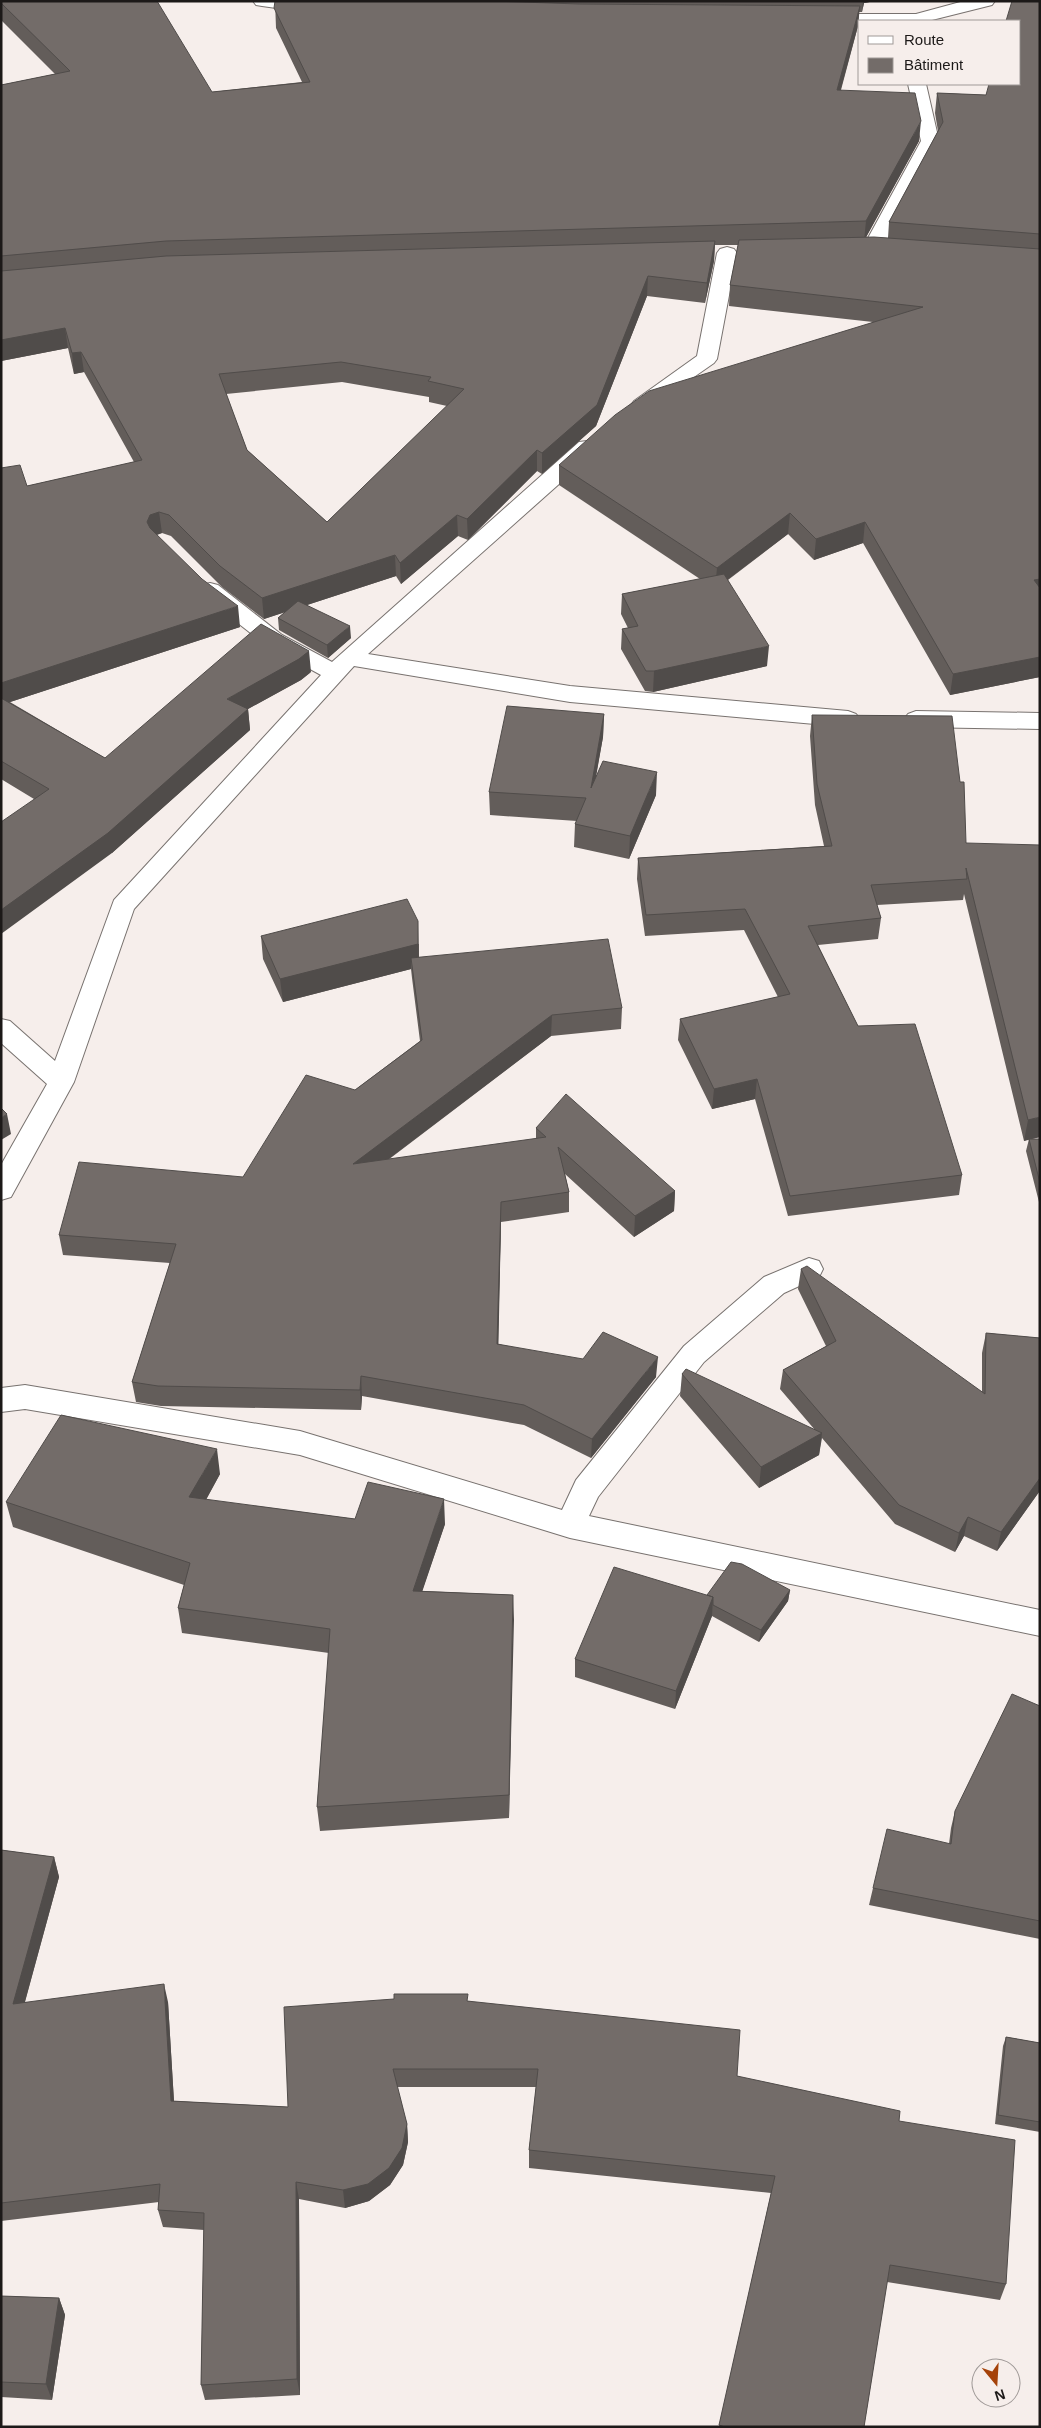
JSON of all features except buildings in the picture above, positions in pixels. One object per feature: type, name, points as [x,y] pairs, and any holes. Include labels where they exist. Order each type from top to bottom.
[{"type":"street","points":[[262,1],[326,9]]},
{"type":"street","points":[[807,18],[916,20],[986,1]]},
{"type":"street","points":[[892,251],[862,249],[930,141],[917,85]]},
{"type":"street","points":[[1,1190],[61,1082],[123,906],[342,666],[614,424],[707,359],[726,253]]},
{"type":"street","points":[[194,574],[213,593],[274,640],[342,666],[570,694],[865,719]]},
{"type":"street","points":[[894,719],[1040,721]]},
{"type":"street","points":[[1,1028],[61,1082]]},
{"type":"street","points":[[570,1525],[587,1489],[694,1354],[774,1285],[809,1269]]},
{"type":"street","points":[[1,1400],[25,1397],[300,1443],[570,1525],[1040,1623]]}]
